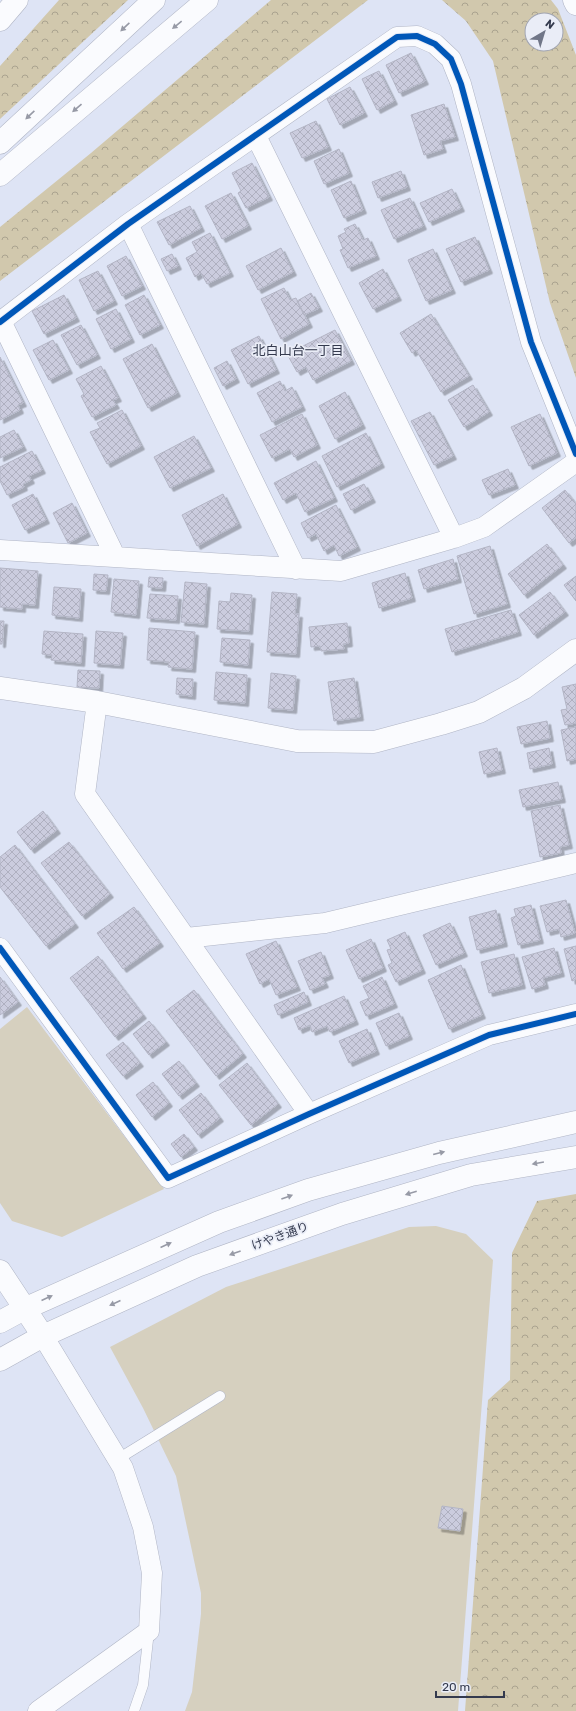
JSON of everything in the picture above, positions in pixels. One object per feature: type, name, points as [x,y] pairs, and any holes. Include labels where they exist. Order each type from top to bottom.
[{"type":"main road","points":[[0,20],[18,0]]},
{"type":"main road","points":[[0,143],[154,0]]},
{"type":"main road","points":[[0,175],[207,0]]},
{"type":"main road","points":[[574,0],[576,4]]},
{"type":"main road","points":[[0,688],[97,702],[296,741],[374,742],[479,712],[524,688],[576,650]]},
{"type":"main road","points":[[0,1322],[24,1309],[219,1222],[308,1190],[439,1153],[576,1122]]},
{"type":"main road","name":"けやき通り","points":[[0,1360],[43,1336],[197,1266],[342,1214],[471,1175],[576,1157]]},
{"type":"main road","points":[[0,1271],[43,1336]]},
{"type":"street","points":[[115,556],[1,322],[128,224],[256,136],[373,52],[397,37],[417,36],[435,44],[451,59],[461,84],[531,342],[576,454]]},
{"type":"street","points":[[256,136],[454,538]]},
{"type":"street","points":[[128,224],[296,569]]},
{"type":"street","points":[[0,550],[341,571],[454,538],[484,527],[576,462]]},
{"type":"street","points":[[97,702],[86,794],[309,1114]]},
{"type":"street","points":[[186,938],[325,924],[576,864]]},
{"type":"street","points":[[0,948],[168,1178],[489,1035],[576,1014]]},
{"type":"street","points":[[38,1711],[149,1631],[152,1573],[143,1527],[123,1468],[43,1336]]},
{"type":"lane","points":[[118,1459],[220,1396]]},
{"type":"lane","points":[[134,1711],[143,1685],[149,1631]]},
{"type":"shaded area","points":[[27,1007],[164,1189],[62,1237],[12,1221],[0,1203],[0,1029]]},
{"type":"shaded area","points":[[436,1226],[466,1234],[493,1260],[458,1711],[185,1711],[192,1692],[201,1614],[201,1593],[176,1476],[143,1408],[110,1347],[226,1287],[409,1227]]},
{"type":"green space","points":[[59,0],[128,0],[0,119],[0,66]]},
{"type":"green space","points":[[271,0],[368,0],[0,281],[0,227],[91,153]]},
{"type":"green space","points":[[442,0],[551,0],[559,12],[524,12],[524,52],[564,52],[564,24],[576,55],[576,378],[550,303],[493,61],[466,21]]},
{"type":"green space","points":[[576,1194],[576,1711],[465,1711],[488,1400],[510,1380],[512,1253],[537,1201]]},
{"type":"building","points":[[411,53],[425,81],[399,93],[386,65]]},
{"type":"building","points":[[379,71],[394,101],[377,110],[362,79]]},
{"type":"building","points":[[350,87],[364,113],[340,125],[327,99]]},
{"type":"building","points":[[444,104],[455,137],[440,141],[443,149],[424,155],[411,115]]},
{"type":"building","points":[[316,121],[328,147],[302,158],[290,133]]},
{"type":"building","points":[[339,149],[349,173],[324,184],[314,161]]},
{"type":"building","points":[[252,163],[269,197],[246,208],[238,193],[241,191],[232,173]]},
{"type":"building","points":[[401,171],[407,187],[378,198],[372,182]]},
{"type":"building","points":[[351,181],[363,210],[344,218],[331,190]]},
{"type":"building","points":[[452,189],[461,208],[429,222],[420,203]]},
{"type":"building","points":[[231,193],[248,226],[222,239],[205,206]]},
{"type":"building","points":[[410,198],[423,226],[394,239],[381,210]]},
{"type":"building","points":[[190,206],[201,228],[169,245],[157,222]]},
{"type":"building","points":[[355,224],[363,240],[368,238],[376,256],[348,268],[340,250],[343,249],[338,236],[346,232],[344,229]]},
{"type":"building","points":[[210,233],[230,273],[207,284],[201,273],[195,277],[186,258],[197,252],[192,242]]},
{"type":"building","points":[[475,237],[489,270],[461,282],[446,249]]},
{"type":"building","points":[[281,248],[293,272],[258,290],[246,266]]},
{"type":"building","points":[[433,249],[452,290],[426,301],[408,260]]},
{"type":"building","points":[[172,254],[178,266],[167,271],[161,259]]},
{"type":"building","points":[[126,256],[142,286],[122,296],[107,266]]},
{"type":"building","points":[[383,269],[398,297],[373,309],[359,283]]},
{"type":"building","points":[[98,271],[114,301],[94,311],[79,280]]},
{"type":"building","points":[[284,288],[290,300],[296,298],[309,324],[281,339],[261,299]]},
{"type":"building","points":[[311,293],[319,308],[304,315],[297,301]]},
{"type":"building","points":[[64,295],[76,318],[44,334],[32,311]]},
{"type":"building","points":[[144,295],[160,325],[140,335],[125,305]]},
{"type":"building","points":[[116,309],[131,339],[111,349],[96,319]]},
{"type":"building","points":[[431,314],[469,376],[441,392],[416,350],[412,353],[400,333]]},
{"type":"building","points":[[81,325],[97,355],[77,365],[61,335]]},
{"type":"building","points":[[335,330],[351,361],[313,380],[306,367],[297,372],[287,354]]},
{"type":"building","points":[[259,336],[276,370],[248,384],[231,350]]},
{"type":"building","points":[[53,340],[69,370],[49,380],[33,350]]},
{"type":"building","points":[[152,344],[177,393],[148,408],[123,359]]},
{"type":"building","points":[[0,357],[23,403],[18,405],[20,410],[0,420]]},
{"type":"building","points":[[227,361],[236,379],[223,386],[214,368]]},
{"type":"building","points":[[101,366],[118,398],[113,400],[116,405],[92,417],[81,396],[84,394],[76,379]]},
{"type":"building","points":[[280,381],[285,391],[292,387],[302,407],[272,422],[257,393]]},
{"type":"building","points":[[473,385],[489,412],[464,427],[448,400]]},
{"type":"building","points":[[345,392],[362,425],[335,439],[319,406]]},
{"type":"building","points":[[122,410],[141,446],[107,464],[90,432],[100,428],[97,423]]},
{"type":"building","points":[[430,412],[453,456],[434,465],[411,421]]},
{"type":"building","points":[[302,414],[317,445],[294,457],[290,449],[272,458],[260,435]]},
{"type":"building","points":[[540,414],[557,453],[529,466],[511,427]]},
{"type":"building","points":[[14,430],[23,447],[0,458],[0,437]]},
{"type":"building","points":[[366,433],[381,464],[337,487],[322,456]]},
{"type":"building","points":[[194,436],[211,468],[170,488],[154,457]]},
{"type":"building","points":[[32,451],[42,470],[29,476],[31,480],[23,484],[24,487],[7,495],[0,481],[0,467]]},
{"type":"building","points":[[316,461],[334,498],[305,512],[296,493],[283,500],[274,483]]},
{"type":"building","points":[[508,469],[515,485],[489,495],[482,480]]},
{"type":"building","points":[[364,484],[372,499],[351,510],[343,494]]},
{"type":"building","points":[[565,490],[576,504],[576,538],[569,543],[542,508]]},
{"type":"building","points":[[33,494],[46,520],[25,530],[12,505]]},
{"type":"building","points":[[223,494],[238,524],[197,546],[182,515]]},
{"type":"building","points":[[72,503],[87,533],[68,543],[53,513]]},
{"type":"building","points":[[336,505],[357,547],[339,556],[334,545],[324,551],[316,534],[308,538],[301,523]]},
{"type":"building","points":[[547,544],[563,565],[524,595],[508,574]]},
{"type":"building","points":[[490,546],[507,604],[474,614],[457,556]]},
{"type":"building","points":[[453,559],[458,579],[424,589],[418,570]]},
{"type":"building","points":[[0,568],[38,571],[35,605],[22,604],[22,609],[0,607]]},
{"type":"building","points":[[405,573],[412,598],[379,608],[372,583]]},
{"type":"building","points":[[94,574],[108,575],[106,591],[93,590]]},
{"type":"building","points":[[576,576],[576,601],[564,585]]},
{"type":"building","points":[[149,577],[163,578],[162,588],[148,587]]},
{"type":"building","points":[[114,579],[139,581],[136,615],[111,612]]},
{"type":"building","points":[[185,582],[207,584],[204,624],[181,622]]},
{"type":"building","points":[[54,587],[81,589],[79,618],[52,615]]},
{"type":"building","points":[[272,592],[297,594],[295,614],[299,614],[296,654],[267,652]]},
{"type":"building","points":[[550,592],[565,612],[534,635],[519,615]]},
{"type":"building","points":[[231,593],[252,595],[249,631],[217,629],[219,601],[230,602]]},
{"type":"building","points":[[150,594],[178,596],[176,620],[147,618]]},
{"type":"building","points":[[511,610],[518,632],[452,652],[445,629]]},
{"type":"building","points":[[0,621],[4,621],[2,644],[0,644]]},
{"type":"building","points":[[347,623],[349,643],[343,644],[344,649],[321,651],[320,646],[311,647],[309,627]]},
{"type":"building","points":[[149,628],[195,632],[192,669],[168,667],[169,662],[147,660]]},
{"type":"building","points":[[44,631],[83,634],[81,663],[51,660],[52,655],[42,654]]},
{"type":"building","points":[[96,631],[123,633],[120,665],[94,663]]},
{"type":"building","points":[[222,638],[250,640],[248,665],[220,662]]},
{"type":"building","points":[[78,670],[100,671],[99,688],[77,687]]},
{"type":"building","points":[[216,672],[247,675],[245,703],[214,700]]},
{"type":"building","points":[[271,673],[296,676],[293,710],[268,708]]},
{"type":"building","points":[[177,678],[193,679],[192,696],[176,694]]},
{"type":"building","points":[[354,678],[360,717],[334,721],[328,682]]},
{"type":"building","points":[[576,684],[576,723],[565,725],[561,710],[567,709],[562,687]]},
{"type":"building","points":[[547,721],[550,738],[521,744],[517,727]]},
{"type":"building","points":[[576,727],[576,759],[567,761],[561,730]]},
{"type":"building","points":[[497,748],[502,770],[484,774],[479,752]]},
{"type":"building","points":[[549,748],[552,764],[530,769],[527,753]]},
{"type":"building","points":[[558,782],[562,799],[523,807],[519,790]]},
{"type":"building","points":[[560,805],[569,845],[560,847],[561,853],[540,857],[531,811]]},
{"type":"building","points":[[43,811],[57,830],[31,850],[17,832]]},
{"type":"building","points":[[69,842],[110,894],[82,916],[41,863]]},
{"type":"building","points":[[15,845],[75,924],[46,946],[0,887],[0,857]]},
{"type":"building","points":[[566,900],[575,933],[561,937],[559,929],[547,932],[540,906]]},
{"type":"building","points":[[531,905],[540,940],[518,945],[511,918],[516,916],[514,909]]},
{"type":"building","points":[[134,907],[160,943],[123,969],[97,933]]},
{"type":"building","points":[[496,910],[504,943],[477,950],[469,917]]},
{"type":"building","points":[[450,923],[464,953],[436,965],[423,935]]},
{"type":"building","points":[[405,932],[422,970],[396,982],[388,965],[392,963],[387,950],[391,949],[387,940]]},
{"type":"building","points":[[371,939],[383,968],[359,979],[346,950]]},
{"type":"building","points":[[276,941],[297,987],[276,995],[269,979],[260,984],[246,954]]},
{"type":"building","points":[[576,946],[576,979],[572,981],[564,949]]},
{"type":"building","points":[[554,948],[561,973],[543,978],[545,985],[532,989],[522,957]]},
{"type":"building","points":[[321,952],[330,975],[322,978],[325,984],[310,990],[298,961]]},
{"type":"building","points":[[514,954],[522,985],[489,993],[481,962]]},
{"type":"building","points":[[98,956],[143,1015],[115,1037],[70,978]]},
{"type":"building","points":[[461,965],[482,1015],[449,1029],[428,980]]},
{"type":"building","points":[[0,977],[18,1002],[0,1015]]},
{"type":"building","points":[[382,977],[394,1004],[366,1016],[360,1002],[369,998],[363,986]]},
{"type":"building","points":[[194,990],[243,1054],[216,1076],[166,1011]]},
{"type":"building","points":[[304,992],[308,1002],[278,1015],[274,1005]]},
{"type":"building","points":[[344,996],[355,1021],[330,1032],[327,1026],[312,1032],[310,1025],[299,1030],[294,1018]]},
{"type":"building","points":[[399,1013],[409,1036],[386,1046],[376,1023]]},
{"type":"building","points":[[149,1021],[166,1042],[149,1055],[133,1034]]},
{"type":"building","points":[[367,1029],[376,1051],[349,1063],[339,1041]]},
{"type":"building","points":[[123,1042],[140,1063],[123,1076],[106,1055]]},
{"type":"building","points":[[179,1061],[196,1083],[179,1096],[162,1074]]},
{"type":"building","points":[[247,1063],[278,1104],[251,1125],[219,1085]]},
{"type":"building","points":[[153,1082],[169,1103],[152,1117],[136,1095]]},
{"type":"building","points":[[201,1093],[220,1118],[198,1135],[179,1110]]},
{"type":"building","points":[[184,1134],[194,1147],[181,1157],[171,1144]]},
{"type":"building","points":[[442,1506],[463,1509],[460,1531],[438,1528]]},
{"type":"cycle path","points":[[0,322],[128,224],[397,37],[417,36],[435,44],[451,59],[461,84],[531,342],[576,454]]},
{"type":"cycle path","points":[[0,948],[168,1178],[489,1035],[576,1014]]},
{"type":"district","name":"北白山台一丁目","points":[[298,350]]}]
